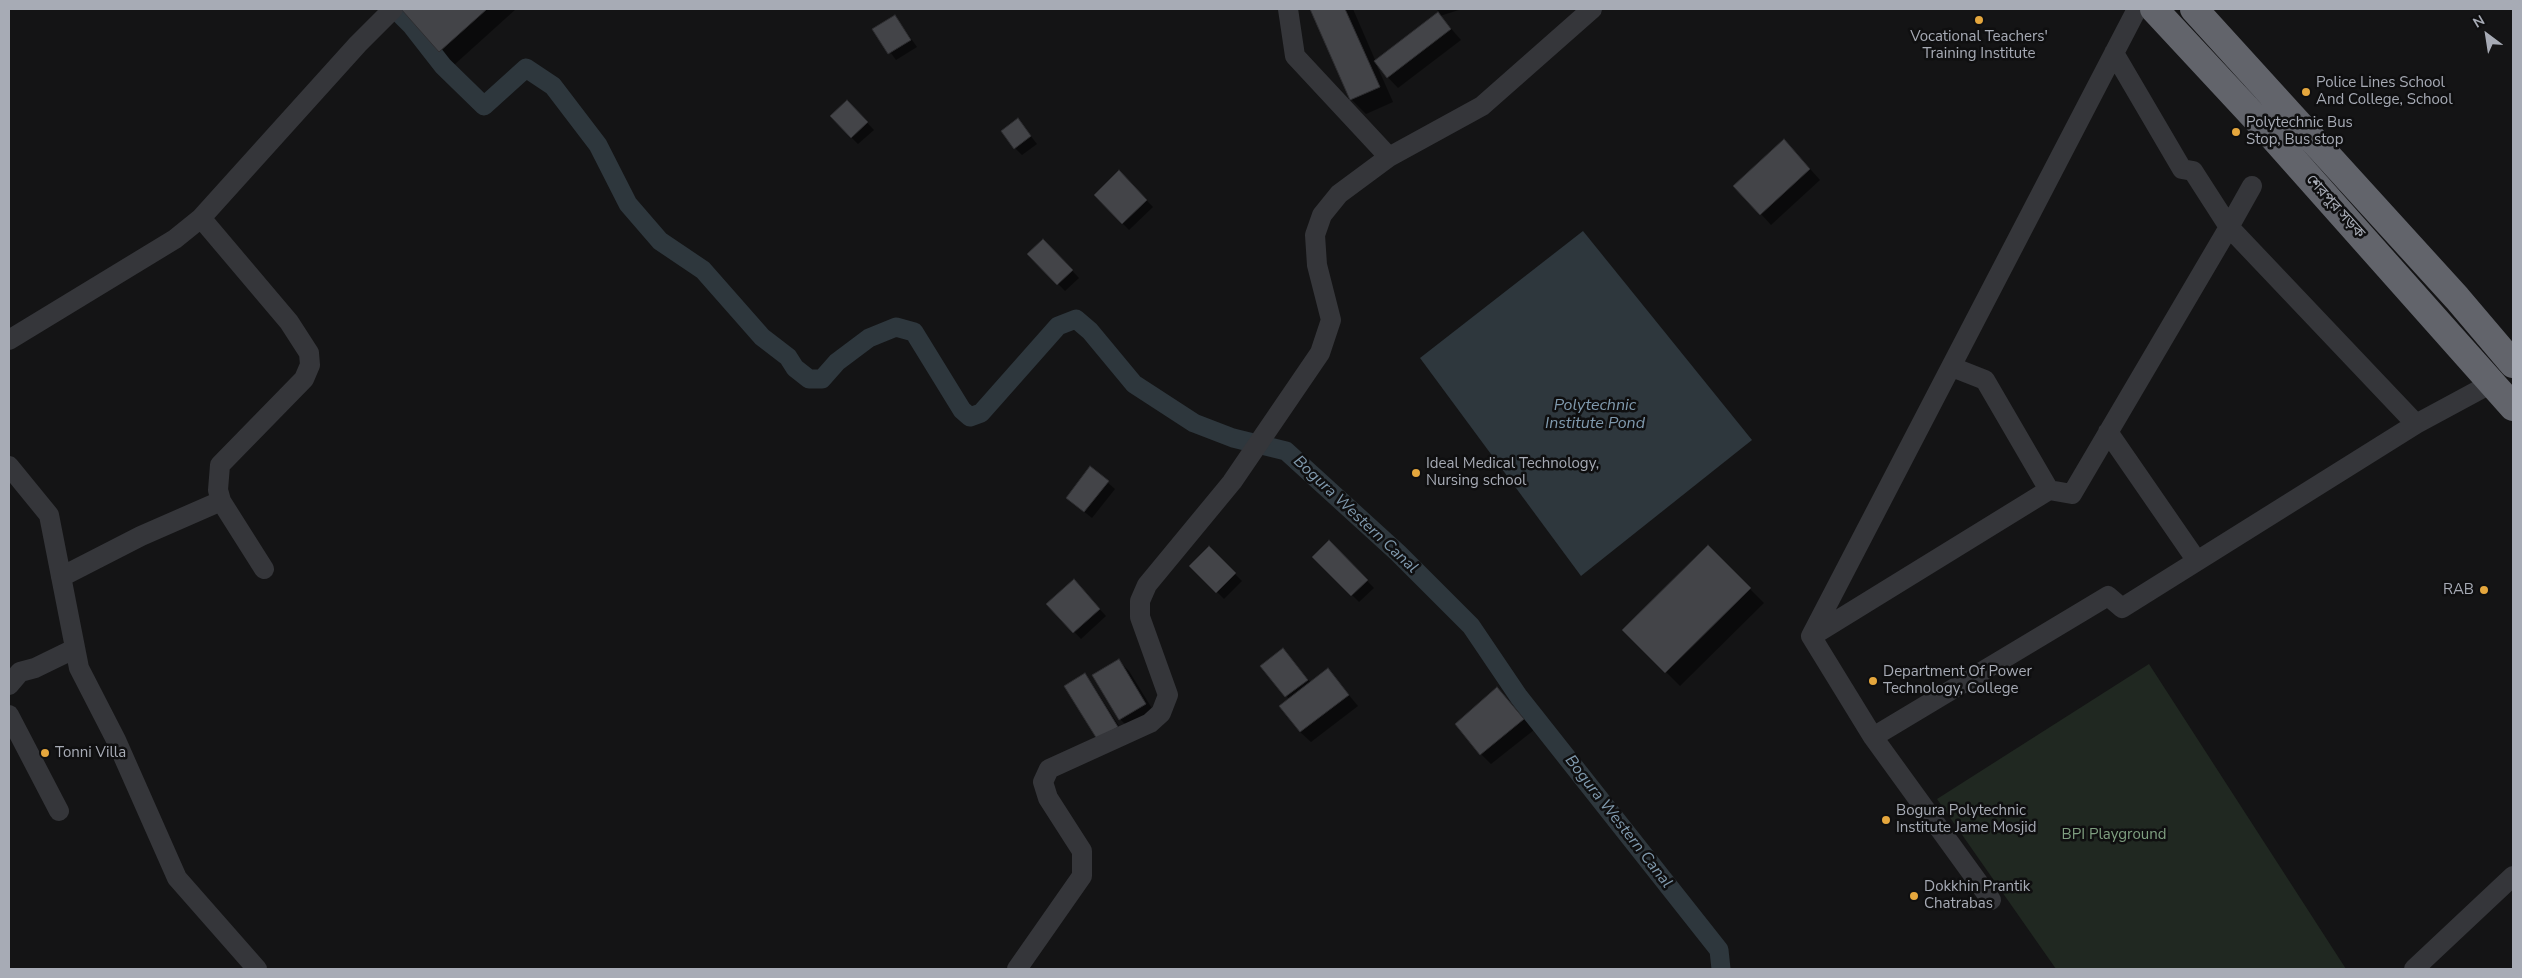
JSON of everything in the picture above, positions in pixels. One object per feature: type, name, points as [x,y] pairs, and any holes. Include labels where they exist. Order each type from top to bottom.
[{"type":"highway","name":"শেরপুর সড়ক","points":[[2154,9],[2273,137],[2513,408]]},
{"type":"highway","name":"শেরপুর সড়ক","points":[[2194,9],[2457,298],[2513,364]]},
{"type":"street","points":[[1288,9],[1295,56],[1389,157]]},
{"type":"street","points":[[1017,969],[1082,876],[1082,851],[1048,798],[1043,782],[1049,769],[1150,722],[1161,713],[1168,695],[1140,616],[1140,601],[1146,585],[1232,482],[1320,352],[1331,320],[1316,265],[1315,235],[1322,216],[1339,194],[1389,157],[1482,106],[1592,9]]},
{"type":"street","points":[[1811,636],[2137,9]]},
{"type":"street","points":[[9,340],[175,240],[201,218],[387,15]]},
{"type":"street","points":[[2114,53],[2182,169],[2193,171],[2229,228],[2416,424]]},
{"type":"street","points":[[1811,636],[2049,490],[2072,494],[2252,186]]},
{"type":"street","points":[[201,218],[289,322],[309,353],[310,365],[304,379],[220,465],[218,490],[220,501],[264,569]]},
{"type":"street","points":[[1952,368],[1985,380],[2049,490]]},
{"type":"street","points":[[1873,737],[2108,596],[2122,608],[2416,424],[2492,383]]},
{"type":"street","points":[[2108,432],[2197,561]]},
{"type":"street","points":[[9,466],[49,515],[79,668],[116,740],[177,878],[257,969]]},
{"type":"street","points":[[61,577],[141,536],[220,501]]},
{"type":"street","points":[[1811,636],[1873,737],[1991,900]]},
{"type":"street","points":[[13,676],[36,668],[74,649]]},
{"type":"street","points":[[9,715],[59,811]]},
{"type":"street","points":[[2414,969],[2513,876]]},
{"type":"green space","name":"BPI Playground","points":[[2149,664],[2346,969],[2056,969],[1937,799]]},
{"type":"water","name":"Polytechnic Institute Pond","points":[[1583,231],[1752,440],[1581,576],[1420,358]]},
{"type":"building","points":[[401,9],[487,9],[439,52]]},
{"type":"building","points":[[1310,9],[1345,9],[1380,87],[1350,100]]},
{"type":"building","points":[[1438,12],[1451,29],[1387,78],[1374,61]]},
{"type":"building","points":[[895,15],[911,40],[888,54],[872,29]]},
{"type":"building","points":[[847,100],[868,122],[851,138],[830,116]]},
{"type":"building","points":[[1018,118],[1031,136],[1014,149],[1001,131]]},
{"type":"building","points":[[1784,139],[1810,169],[1760,215],[1733,186]]},
{"type":"building","points":[[1119,170],[1147,200],[1122,224],[1094,195]]},
{"type":"building","points":[[1043,239],[1073,270],[1057,285],[1027,254]]},
{"type":"building","points":[[1090,466],[1109,481],[1084,512],[1066,498]]},
{"type":"building","points":[[1329,540],[1368,580],[1351,596],[1312,557]]},
{"type":"building","points":[[1708,545],[1751,588],[1665,673],[1622,630]]},
{"type":"building","points":[[1209,546],[1236,573],[1216,593],[1189,566]]},
{"type":"building","points":[[1074,579],[1100,609],[1073,633],[1046,604]]},
{"type":"building","points":[[1283,648],[1308,680],[1285,697],[1260,666]]},
{"type":"building","points":[[1119,659],[1146,704],[1119,720],[1092,675]]},
{"type":"building","points":[[1328,668],[1349,695],[1300,732],[1279,706]]},
{"type":"building","points":[[1085,673],[1118,727],[1097,739],[1064,686]]},
{"type":"building","points":[[1497,687],[1524,719],[1480,755],[1455,724]]},
{"type":"waterway","name":"Bogura Western Canal","points":[[395,9],[411,25],[443,66],[484,106],[526,68],[553,86],[598,145],[628,204],[660,241],[703,270],[762,337],[788,357],[795,368],[809,379],[822,379],[837,362],[869,338],[896,327],[914,332],[962,410],[970,417],[981,413],[1058,326],[1076,319],[1090,331],[1134,384],[1194,423],[1233,438],[1286,451],[1398,553],[1471,626],[1519,697],[1719,950],[1721,969]]},
{"type":"place","name":"Vocational Teachers' Training Institute","points":[[1979,20]]},
{"type":"place","name":"Police Lines School And College, School","points":[[2306,92]]},
{"type":"place","name":"Polytechnic Bus Stop, Bus stop","points":[[2236,132]]},
{"type":"place","name":"Ideal Medical Technology, Nursing school","points":[[1416,473]]},
{"type":"place","name":"RAB","points":[[2484,590]]},
{"type":"place","name":"Department Of Power Technology, College","points":[[1873,681]]},
{"type":"place","name":"Tonni Villa","points":[[45,753]]},
{"type":"place","name":"Bogura Polytechnic Institute Jame Mosjid","points":[[1886,820]]},
{"type":"place","name":"Dokkhin Prantik Chatrabas","points":[[1914,896]]}]
